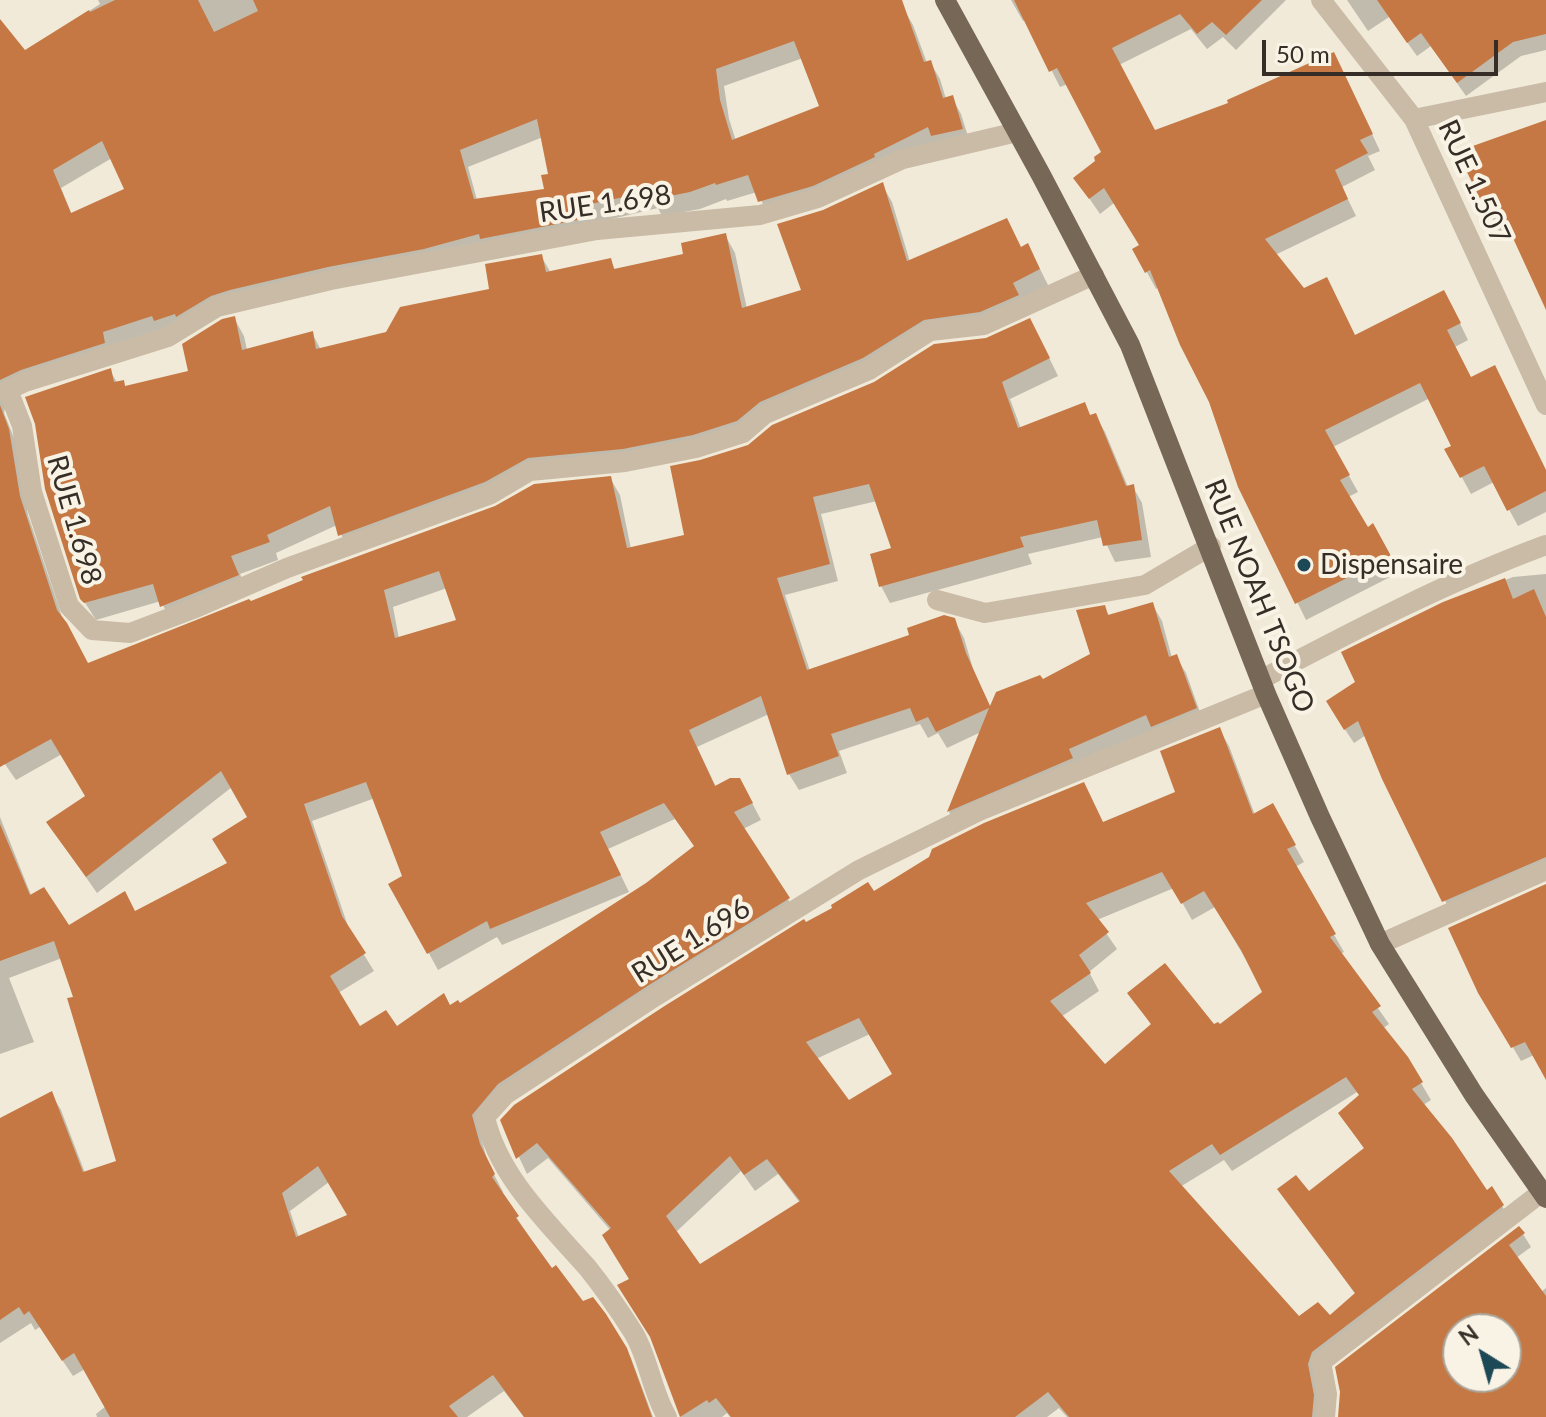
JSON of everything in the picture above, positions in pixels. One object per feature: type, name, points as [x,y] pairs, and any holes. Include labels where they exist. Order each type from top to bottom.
[{"type":"main road","name":"RUE NOAH TSOGO","points":[[945,0],[1130,345],[1264,686],[1320,817],[1380,944],[1474,1095],[1544,1195]]},
{"type":"street","name":"RUE 1.507","points":[[1321,0],[1414,119],[1546,405]]},
{"type":"street","points":[[1414,119],[1546,92]]},
{"type":"street","name":"RUE 1.698","points":[[1017,132],[903,159],[818,198],[760,215],[597,230],[331,280],[217,307],[168,337],[8,390],[22,426],[32,492],[69,606],[92,630],[130,633],[287,568],[491,494],[530,471],[625,462],[696,448],[743,433],[765,414],[869,370],[930,331],[984,325],[1094,275]]},
{"type":"street","points":[[1264,686],[1384,615],[1546,545]]},
{"type":"street","points":[[937,600],[985,613],[1145,585],[1211,546]]},
{"type":"street","name":"RUE 1.696","points":[[667,1417],[656,1398],[635,1335],[589,1271],[511,1175],[490,1138],[485,1117],[505,1095],[656,996],[859,870],[979,811],[1264,686]]},
{"type":"street","points":[[1380,944],[1546,870]]},
{"type":"street","points":[[1325,1417],[1327,1394],[1321,1362],[1544,1195]]},
{"type":"building","points":[[115,0],[198,0],[214,32],[258,11],[253,0],[902,0],[924,62],[931,60],[943,98],[953,95],[963,129],[931,136],[928,127],[874,154],[875,157],[813,186],[758,202],[748,175],[650,200],[648,192],[586,205],[588,218],[480,239],[479,234],[424,249],[230,290],[211,296],[176,317],[175,314],[154,321],[152,316],[103,332],[105,343],[21,370],[0,380],[0,19],[25,50]],"holes":[[[794,41],[819,106],[732,140],[720,100],[716,69]],[[537,119],[548,174],[541,175],[544,189],[474,199],[460,150]],[[102,141],[124,189],[71,213],[53,170]]]},
{"type":"building","points":[[1014,0],[1262,0],[1226,35],[1212,22],[1197,34],[1180,14],[1112,48],[1155,130],[1228,103],[1227,100],[1334,52],[1373,134],[1360,140],[1368,153],[1335,170],[1348,199],[1265,239],[1304,288],[1327,277],[1355,335],[1444,290],[1461,323],[1447,330],[1471,377],[1495,365],[1546,470],[1546,491],[1507,511],[1484,466],[1460,478],[1444,449],[1451,446],[1420,383],[1325,430],[1350,475],[1340,480],[1368,527],[1373,523],[1391,556],[1295,604],[1238,487],[1209,402],[1180,345],[1150,270],[1145,273],[1132,249],[1139,245],[1104,188],[1089,199],[1073,178],[1095,161],[1094,157],[1101,152],[1057,68],[1049,72]]},
{"type":"building","points":[[1377,0],[1546,0],[1546,34],[1513,42],[1457,83],[1421,33],[1407,43]]},
{"type":"building","points":[[1546,120],[1546,310],[1501,212],[1490,219],[1464,166],[1474,160],[1470,147]]},
{"type":"building","points":[[883,182],[907,261],[1007,218],[1021,247],[1028,243],[1040,269],[1013,283],[1019,295],[980,312],[924,320],[863,358],[760,402],[737,421],[693,435],[623,449],[528,458],[485,482],[338,536],[330,506],[267,535],[270,542],[231,556],[239,575],[160,607],[153,584],[84,603],[80,599],[45,489],[35,424],[25,397],[111,368],[114,382],[124,380],[125,386],[188,371],[182,344],[222,319],[235,316],[242,350],[313,331],[316,349],[386,332],[400,307],[489,289],[485,264],[542,254],[546,272],[611,258],[614,269],[683,254],[681,243],[726,233],[742,308],[801,290],[777,224],[823,210]]},
{"type":"building","points":[[1030,318],[1050,358],[1002,382],[1018,428],[1085,402],[1090,415],[1096,413],[1126,486],[1134,484],[1142,540],[1103,546],[1097,520],[1020,537],[1024,547],[879,587],[870,554],[891,548],[869,484],[813,497],[830,564],[777,578],[807,670],[909,635],[907,628],[944,615],[955,618],[966,653],[990,706],[996,692],[1040,675],[1043,679],[1090,654],[1076,610],[1105,605],[1108,615],[1153,602],[1169,657],[1177,654],[1197,708],[1151,727],[1146,715],[1069,749],[1073,758],[947,812],[989,708],[936,732],[928,717],[916,722],[910,708],[831,734],[839,756],[787,775],[761,696],[689,730],[715,786],[730,778],[740,778],[753,803],[734,812],[790,898],[498,1084],[472,1115],[480,1144],[495,1174],[492,1177],[519,1216],[516,1218],[552,1268],[556,1265],[583,1301],[593,1297],[606,1314],[627,1348],[652,1417],[524,1417],[493,1375],[449,1406],[458,1417],[110,1417],[74,1353],[62,1361],[29,1311],[24,1315],[19,1307],[0,1320],[0,1118],[52,1091],[83,1172],[116,1161],[67,998],[73,997],[54,941],[0,961],[0,824],[30,895],[44,887],[69,925],[125,891],[135,911],[227,863],[212,839],[247,817],[221,771],[86,877],[46,822],[85,796],[51,739],[0,767],[0,405],[9,429],[20,496],[57,610],[88,663],[303,580],[301,577],[495,506],[534,484],[611,476],[627,548],[684,535],[670,466],[748,445],[772,425],[874,382],[934,344],[986,338]],"holes":[[[439,571],[456,620],[395,638],[384,590]],[[366,782],[402,876],[388,884],[427,954],[487,921],[490,929],[621,875],[600,832],[664,803],[694,846],[646,883],[460,1003],[458,1000],[450,1005],[444,993],[397,1026],[386,1010],[360,1026],[330,976],[366,953],[342,916],[304,804]],[[318,1166],[347,1215],[296,1237],[282,1193]]]},
{"type":"building","points":[[1505,578],[1513,599],[1534,589],[1546,617],[1546,857],[1442,902],[1382,779],[1358,721],[1344,730],[1326,701],[1355,682],[1341,652],[1443,602]]},
{"type":"building","points":[[1220,727],[1253,814],[1273,803],[1296,845],[1287,849],[1336,934],[1330,937],[1381,1006],[1372,1012],[1408,1057],[1423,1082],[1412,1089],[1452,1138],[1487,1190],[1492,1186],[1504,1205],[1312,1352],[1308,1364],[1314,1395],[1312,1417],[1069,1417],[1048,1392],[1015,1417],[731,1417],[716,1398],[709,1403],[707,1400],[680,1417],[650,1337],[617,1285],[629,1279],[602,1235],[611,1228],[537,1143],[516,1159],[500,1120],[514,1105],[804,919],[806,922],[832,908],[831,905],[868,882],[874,891],[929,857],[932,849],[984,823],[1084,782],[1103,822],[1175,792],[1160,751]],"holes":[[[1162,872],[1181,904],[1204,891],[1241,950],[1262,992],[1220,1024],[1214,1024],[1165,963],[1127,993],[1151,1024],[1105,1064],[1050,1001],[1091,973],[1079,955],[1109,932],[1086,903]],[[859,1018],[892,1074],[849,1100],[806,1042]],[[1346,1077],[1359,1095],[1338,1113],[1364,1148],[1309,1191],[1296,1175],[1277,1189],[1355,1293],[1330,1315],[1318,1302],[1299,1316],[1169,1171],[1212,1144],[1220,1155]],[[730,1156],[744,1175],[767,1159],[800,1201],[700,1264],[666,1216]]]},
{"type":"building","points":[[1546,884],[1546,1080],[1525,1042],[1511,1048],[1478,993],[1448,928]]},
{"type":"building","points":[[1519,1226],[1525,1233],[1509,1245],[1546,1296],[1546,1417],[1338,1417],[1340,1392],[1335,1367]]},
{"type":"place","name":"Dispensaire","points":[[1304,565]]}]
